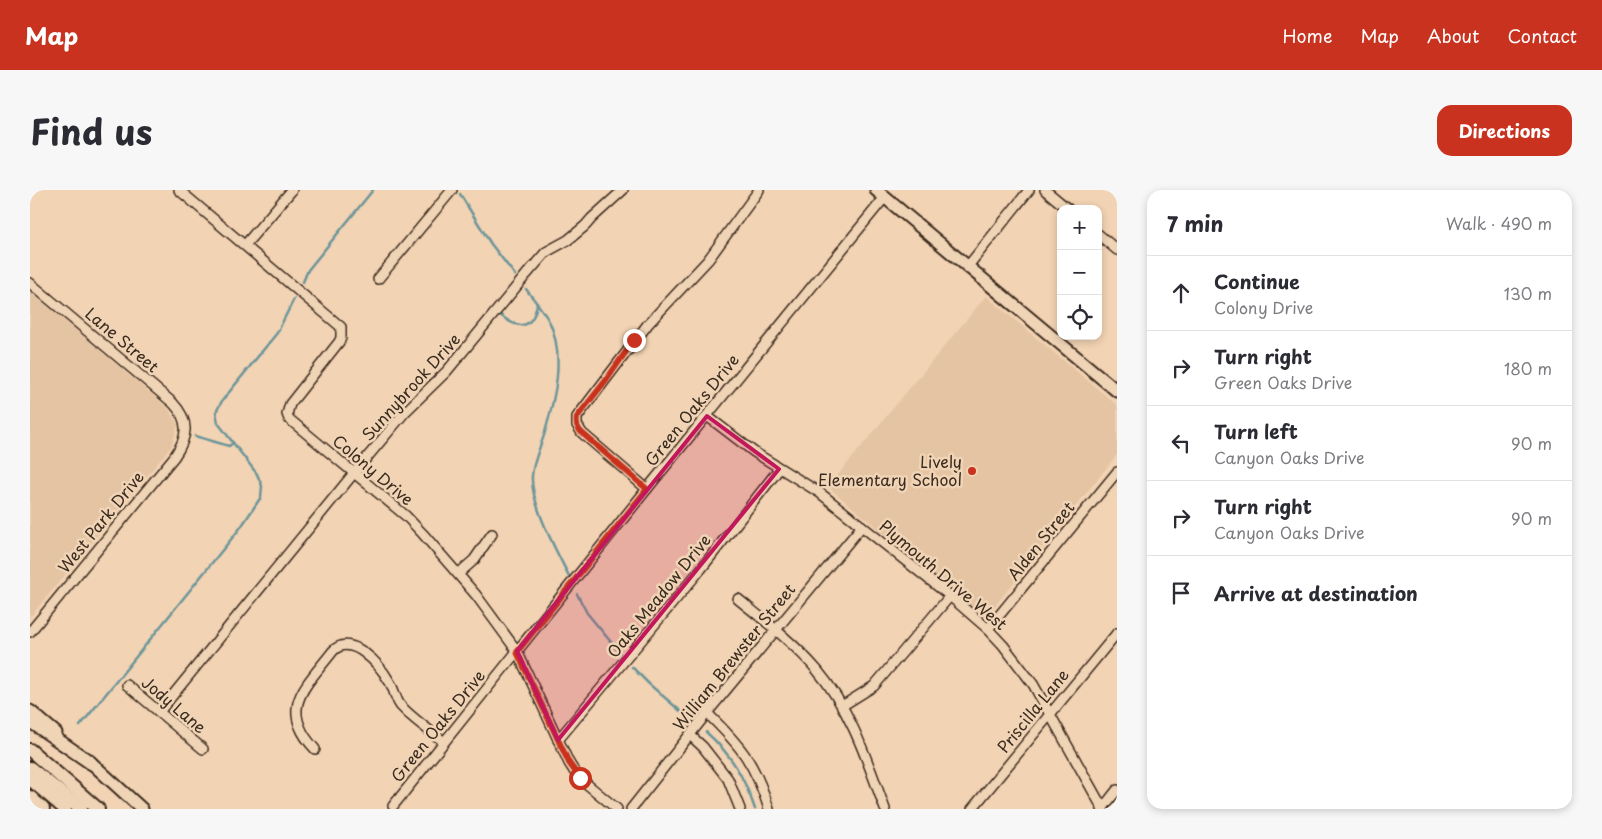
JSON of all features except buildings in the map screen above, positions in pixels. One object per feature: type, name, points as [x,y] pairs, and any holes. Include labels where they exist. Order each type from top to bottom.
[{"type":"highway","points":[[30,721],[91,763]]},
{"type":"highway","points":[[30,750],[98,809]]},
{"type":"highway","points":[[30,768],[81,809]]},
{"type":"highway","points":[[30,779],[65,809]]},
{"type":"highway","points":[[30,787],[54,809]]},
{"type":"highway","points":[[30,797],[43,809]]},
{"type":"main road","points":[[880,194],[1117,391]]},
{"type":"main road","points":[[30,711],[142,809]]},
{"type":"street","name":"Colony Drive","points":[[179,190],[341,327],[339,342],[290,404],[287,414],[289,419],[406,516],[476,595],[517,652],[576,774],[617,809]]},
{"type":"street","points":[[245,245],[292,190]]},
{"type":"street","points":[[378,280],[452,190]]},
{"type":"street","name":"Sunnybrook Drive","points":[[159,712],[405,412],[447,371],[526,274],[546,252],[568,240],[623,190]]},
{"type":"street","points":[[647,489],[582,433],[577,425],[577,417],[639,335],[708,260],[759,190]]},
{"type":"street","points":[[968,266],[1029,190]]},
{"type":"street","points":[[1045,190],[1063,205]]},
{"type":"street","name":"Green Oaks Drive","points":[[393,806],[707,416],[880,194]]},
{"type":"street","points":[[1102,237],[1117,250]]},
{"type":"street","name":"Lane Street","points":[[30,283],[173,402],[182,414],[185,426]]},
{"type":"street","name":"Plymouth Drive West","points":[[707,416],[780,469],[820,493],[950,596],[988,629],[1022,668],[1033,684],[1102,809]]},
{"type":"street","name":"West Park Drive","points":[[30,632],[174,457],[184,441],[185,426]]},
{"type":"street","name":"Oaks Meadow Drive","points":[[558,740],[701,569],[780,469]]},
{"type":"street","name":"Alden Street","points":[[988,629],[1117,472]]},
{"type":"street","name":"William Brewster Street","points":[[630,809],[862,526]]},
{"type":"street","points":[[458,574],[474,560],[492,534]]},
{"type":"street","points":[[842,706],[874,686],[950,596]]},
{"type":"street","points":[[738,598],[776,630],[816,669],[842,706],[864,753],[885,809]]},
{"type":"street","name":"Priscilla Lane","points":[[972,809],[1117,633]]},
{"type":"street","points":[[315,749],[299,727],[298,697],[333,651],[339,646],[347,644],[361,651],[380,667],[389,680],[402,707],[444,742]]},
{"type":"street","name":"Jody Lane","points":[[126,685],[203,749]]},
{"type":"street","points":[[707,713],[731,736],[743,751],[755,770],[770,809]]},
{"type":"street","points":[[690,735],[703,747],[728,779],[740,809]]},
{"type":"street","points":[[1102,809],[1117,790]]},
{"type":"highlighted area","points":[[707,416],[779,469],[558,740],[517,651]]},
{"type":"shaded area","points":[[30,291],[168,408],[178,425],[171,447],[30,617]]},
{"type":"shaded area","name":"Lively Elementary School","points":[[986,296],[1117,405],[1117,455],[985,618],[828,487]]},
{"type":"waterway","points":[[303,282],[308,270],[373,190]]},
{"type":"waterway","points":[[460,194],[491,244],[515,275]]},
{"type":"waterway","points":[[526,289],[550,323],[555,336],[558,363],[552,405],[535,459],[532,476],[533,487],[535,499],[545,527],[569,576]]},
{"type":"waterway","points":[[80,726],[241,527],[261,497],[262,486],[257,474],[218,423],[216,412],[222,401],[277,333],[294,299]]},
{"type":"waterway","points":[[498,313],[516,324],[527,324],[535,313],[537,304]]},
{"type":"waterway","points":[[195,436],[229,446],[233,443]]},
{"type":"waterway","points":[[577,594],[587,613],[620,653]]},
{"type":"waterway","points":[[632,667],[692,721]]},
{"type":"waterway","points":[[706,732],[723,749],[736,767],[755,809]]},
{"type":"place","name":"Lively Elementary School","points":[[972,471]]},
{"type":"route","points":[[580,778],[569,763],[517,652],[647,489],[618,462],[582,433],[576,422],[577,417],[607,379],[634,340]]}]
